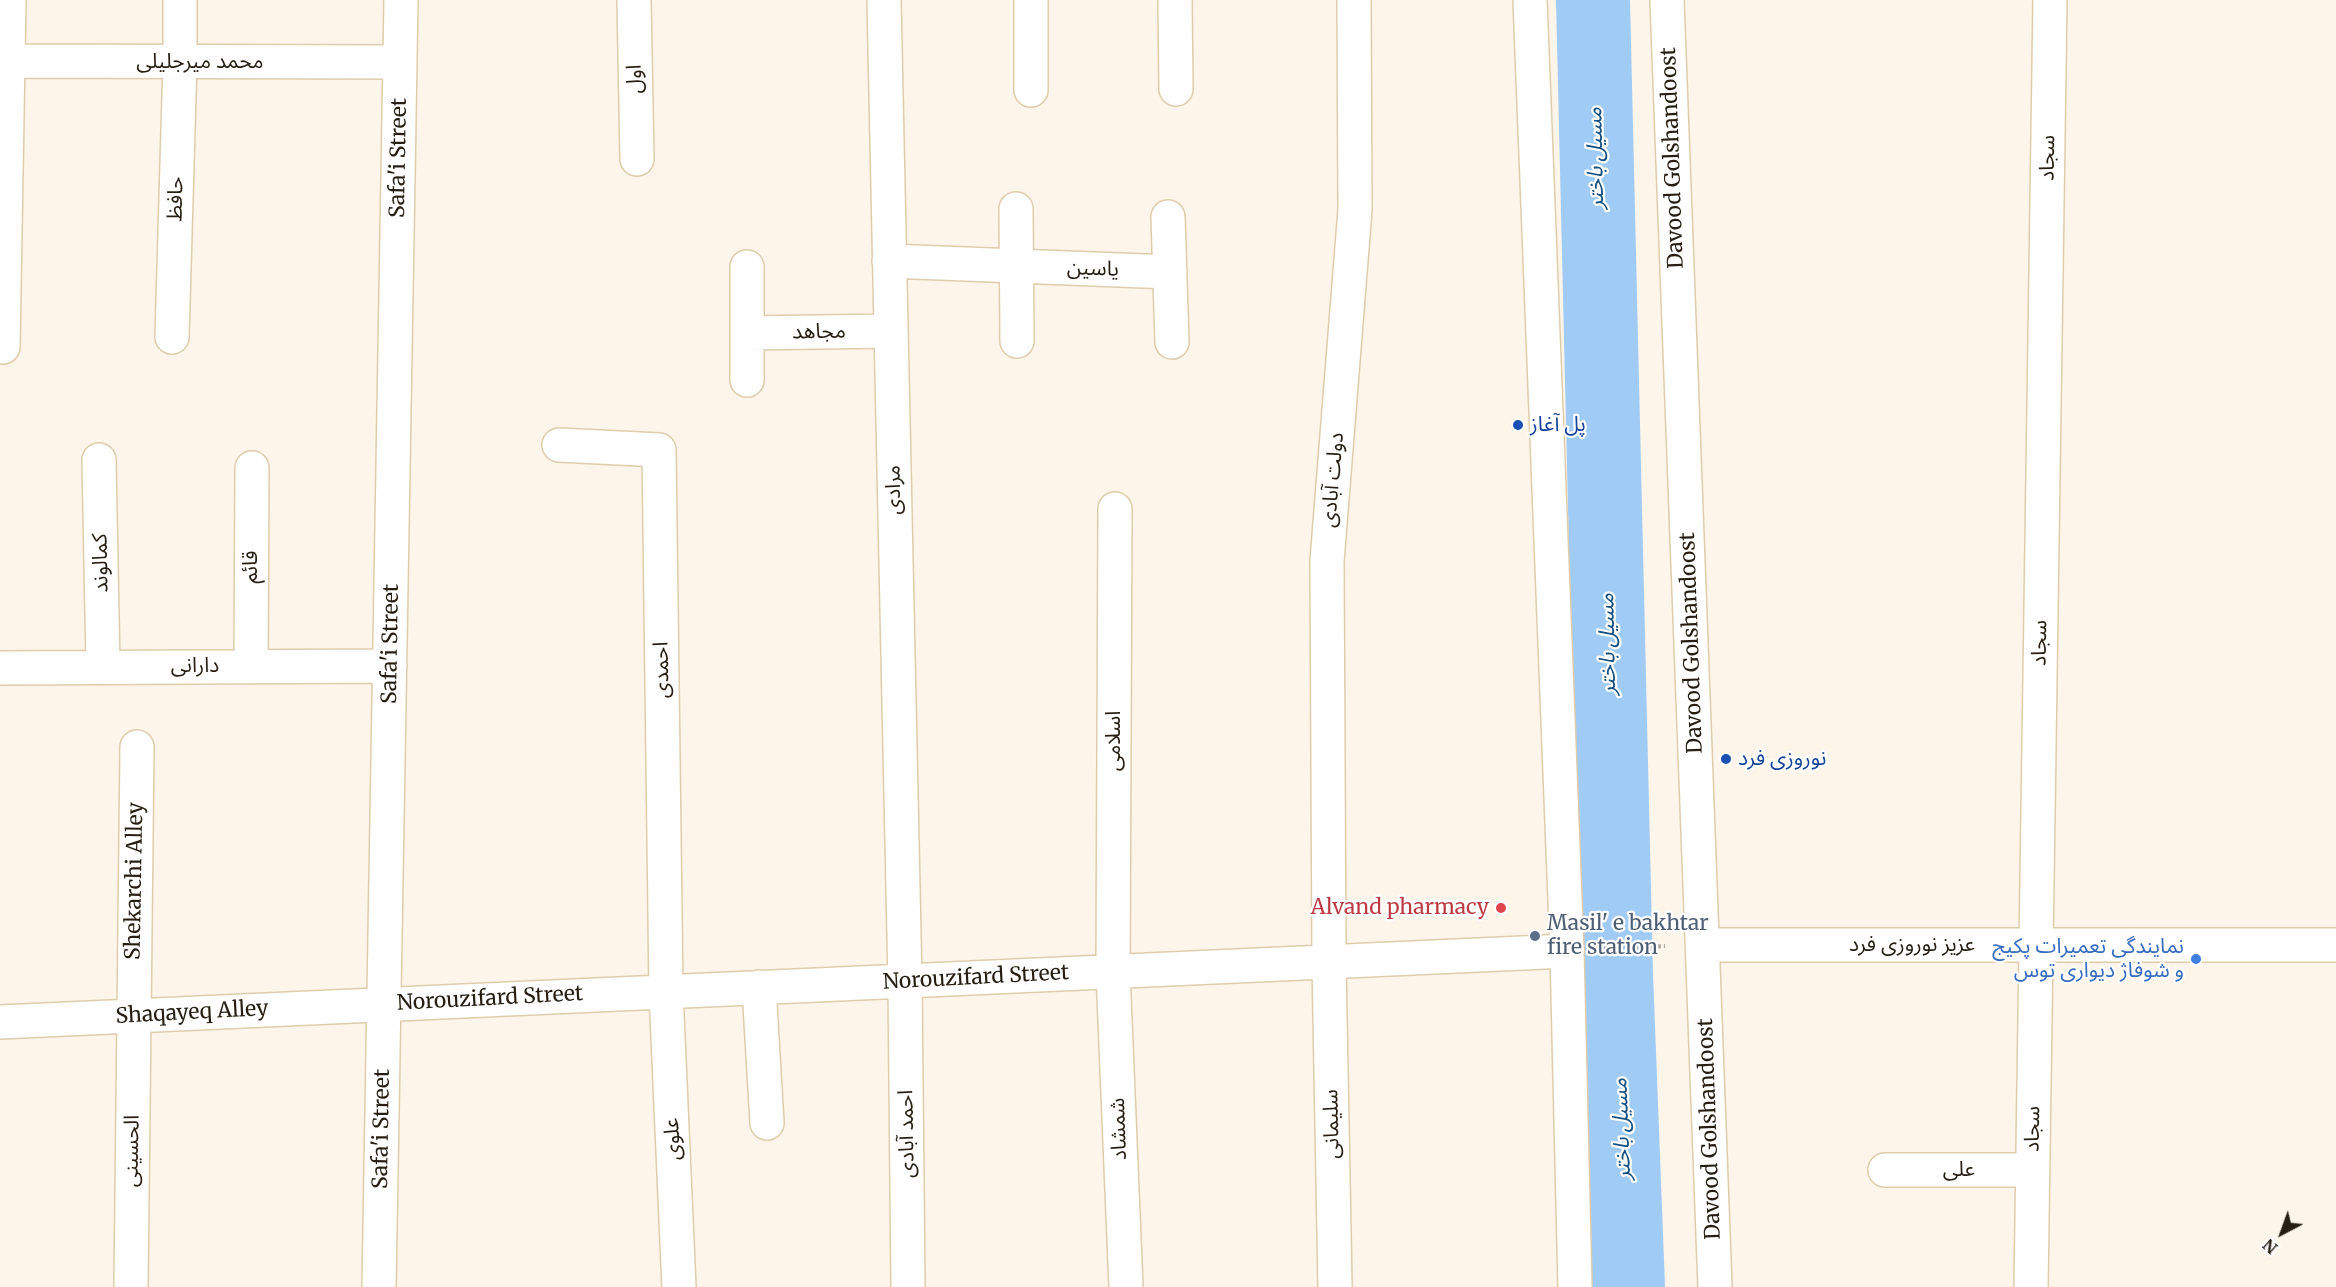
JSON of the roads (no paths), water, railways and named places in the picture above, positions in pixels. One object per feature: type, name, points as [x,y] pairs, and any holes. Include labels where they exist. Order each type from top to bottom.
[{"type":"street","points":[[3,347],[4,61],[9,0]]},
{"type":"street","name":"حافظ","points":[[172,337],[180,0]]},
{"type":"street","name":"Safa'i Street","points":[[379,1287],[402,0]]},
{"type":"street","name":"اول","points":[[634,0],[637,159]]},
{"type":"street","name":"مرادی","points":[[884,0],[905,981]]},
{"type":"street","points":[[1030,90],[1031,0]]},
{"type":"street","points":[[1175,0],[1176,89]]},
{"type":"street","name":"دولت آبادی","points":[[1329,962],[1327,561],[1355,210],[1354,0]]},
{"type":"street","points":[[1530,0],[1582,950],[1575,1287]]},
{"type":"street","name":"Davood Golshandoost","points":[[1667,0],[1715,1287]]},
{"type":"street","name":"سجاد","points":[[2031,1287],[2050,0]]},
{"type":"street","name":"محمد میرجلیلی","points":[[4,61],[400,62]]},
{"type":"street","points":[[1016,209],[1017,341]]},
{"type":"street","points":[[1168,217],[1172,342]]},
{"type":"street","name":"یاسین","points":[[889,261],[1170,272]]},
{"type":"street","points":[[747,267],[747,380]]},
{"type":"street","name":"مجاهد","points":[[747,333],[891,331]]},
{"type":"street","name":"احمدی","points":[[559,445],[659,450],[666,992]]},
{"type":"street","name":"کمالوند","points":[[99,460],[103,667]]},
{"type":"street","name":"قائم","points":[[251,666],[252,468]]},
{"type":"street","name":"اسلامی","points":[[1113,972],[1115,510]]},
{"type":"street","name":"دارانی","points":[[0,668],[390,666]]},
{"type":"street","name":"Shekarchi Alley","points":[[134,1016],[137,747]]},
{"type":"street","name":"عزیز نوروزی فرد","points":[[1704,945],[2336,945]]},
{"type":"street","name":"Norouzifard Street","points":[[385,1004],[1582,950]]},
{"type":"street","name":"سلیمانی","points":[[1329,962],[1335,1287]]},
{"type":"street","name":"شمشاد","points":[[1113,972],[1126,1287]]},
{"type":"street","name":"احمد آبادی","points":[[905,981],[908,1287]]},
{"type":"street","points":[[759,987],[767,1124]]},
{"type":"street","name":"علوی","points":[[666,992],[680,1287]]},
{"type":"street","name":"Shaqayeq Alley","points":[[0,1022],[385,1004]]},
{"type":"street","name":"الحسینی","points":[[131,1287],[134,1016]]},
{"type":"street","name":"علی","points":[[1885,1170],[2032,1170]]},
{"type":"waterway","name":"مسیل باختر","points":[[1593,0],[1616,974],[1628,1287]]},
{"type":"place","name":"پل آغاز","points":[[1518,425]]},
{"type":"place","name":"نوروزی فرد","points":[[1726,759]]},
{"type":"place","name":"Alvand pharmacy","points":[[1501,908]]},
{"type":"place","name":"Masil' e bakhtar fire station","points":[[1535,936]]},
{"type":"place","name":"نمایندگی تعمیرات پکیج و شوفاژ دیواری توس","points":[[2196,959]]}]
